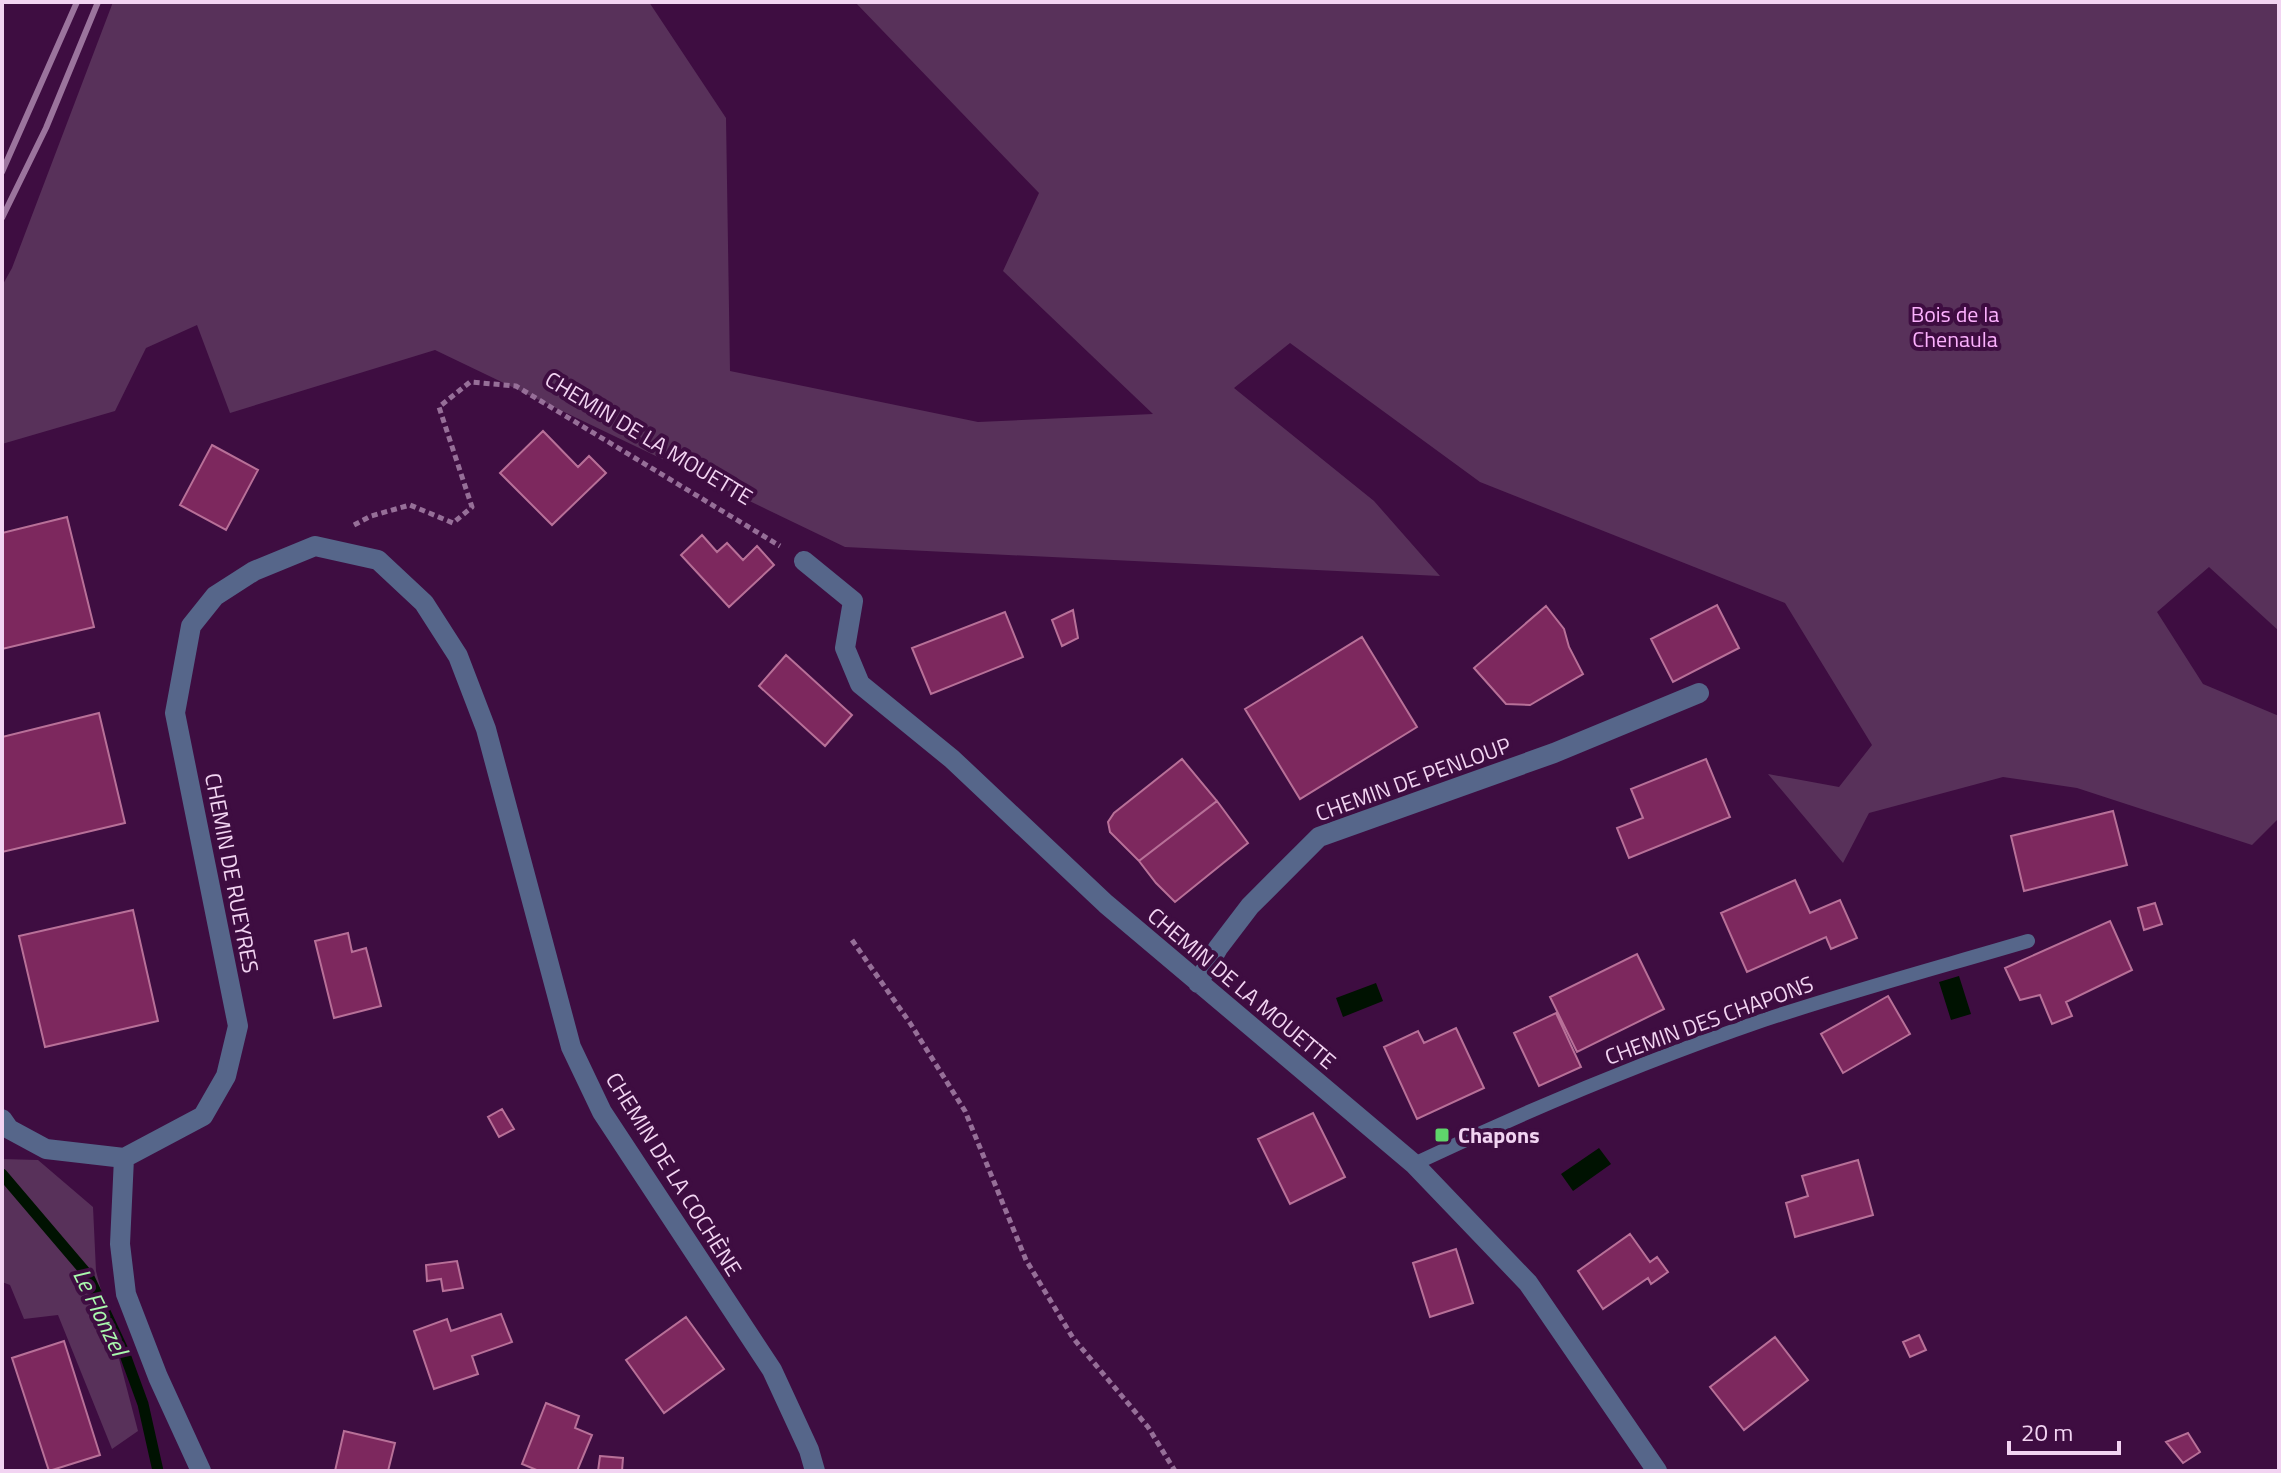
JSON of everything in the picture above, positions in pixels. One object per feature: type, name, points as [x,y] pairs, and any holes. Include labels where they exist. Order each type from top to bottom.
[{"type":"street","name":"CHEMIN DE LA COCHÈNE","points":[[315,546],[378,560],[424,603],[458,656],[486,729],[571,1047],[595,1099],[641,1173],[772,1370],[809,1450],[815,1471]]},
{"type":"street","name":"CHEMIN DE RUEYRES","points":[[124,1158],[203,1116],[226,1076],[238,1026],[175,713],[191,626],[215,596],[254,571],[315,546]]},
{"type":"street","name":"CHEMIN DE LA MOUETTE","points":[[804,561],[853,601],[845,648],[860,684],[952,759],[1106,904],[1414,1164],[1528,1283],[1657,1471]]},
{"type":"street","name":"CHEMIN DE PENLOUP","points":[[1198,983],[1218,948],[1250,906],[1319,837],[1554,753],[1699,693]]},
{"type":"street","points":[[2,1119],[9,1129],[46,1149],[124,1158],[120,1244],[126,1294],[158,1377],[201,1471]]},
{"type":"lane","name":"CHEMIN DES CHAPONS","points":[[1414,1164],[1501,1122],[1687,1048],[1766,1020],[2028,941]]},
{"type":"path","name":"CHEMIN DE LA MOUETTE","points":[[315,546],[371,516],[410,505],[453,523],[472,507],[439,407],[470,382],[516,386],[783,548]]},
{"type":"path","points":[[852,940],[910,1023],[965,1111],[1026,1260],[1073,1338],[1148,1427],[1175,1471]]},
{"type":"green space","name":"Bois de la Chenaula","points":[[113,2],[649,2],[726,118],[730,371],[978,422],[1153,414],[1003,271],[1039,193],[855,2],[2279,2],[2279,631],[2209,567],[2157,612],[2203,684],[2279,716],[2279,818],[2252,845],[2077,788],[2003,777],[1869,813],[1843,863],[1768,774],[1839,787],[1872,745],[1785,603],[1480,482],[1290,343],[1234,388],[1374,501],[1440,576],[845,547],[435,350],[230,413],[197,325],[146,348],[115,411],[2,444],[2,286],[12,268]]},
{"type":"green space","points":[[2,1159],[38,1160],[93,1207],[96,1271],[138,1431],[112,1449],[58,1315],[24,1319],[10,1285],[2,1282]]},
{"type":"shaded area","points":[[1959,976],[1971,1014],[1951,1020],[1939,982]]},
{"type":"shaded area","points":[[1376,983],[1383,1001],[1343,1017],[1336,998]]},
{"type":"shaded area","points":[[1599,1148],[1611,1164],[1573,1191],[1561,1174]]},
{"type":"building","points":[[543,431],[578,467],[589,456],[606,473],[552,525],[500,473]]},
{"type":"building","points":[[212,445],[258,470],[226,530],[180,505]]},
{"type":"building","points":[[67,517],[94,627],[2,649],[2,533]]},
{"type":"building","points":[[702,535],[717,552],[727,543],[743,560],[757,546],[774,565],[729,607],[681,555]]},
{"type":"building","points":[[1717,605],[1739,648],[1673,682],[1651,639]]},
{"type":"building","points":[[1546,606],[1564,629],[1583,674],[1530,705],[1506,704],[1474,668]]},
{"type":"building","points":[[1073,610],[1078,638],[1062,646],[1052,620]]},
{"type":"building","points":[[1005,612],[1023,657],[931,694],[912,648]]},
{"type":"building","points":[[1362,637],[1417,727],[1300,799],[1245,709]]},
{"type":"building","points":[[786,655],[852,715],[825,746],[759,686]]},
{"type":"building","points":[[99,713],[125,823],[2,852],[2,737]]},
{"type":"building","points":[[1182,759],[1217,801],[1139,861],[1110,832],[1108,822],[1114,813]]},
{"type":"building","points":[[1706,759],[1730,817],[1629,858],[1617,828],[1643,818],[1631,789]]},
{"type":"building","points":[[1217,801],[1248,843],[1175,902],[1139,861]]},
{"type":"building","points":[[2113,811],[2127,865],[2024,891],[2011,836]]},
{"type":"building","points":[[1795,880],[1810,913],[1840,900],[1857,938],[1831,949],[1826,937],[1747,972],[1721,913]]},
{"type":"building","points":[[2155,903],[2162,924],[2144,930],[2138,908]]},
{"type":"building","points":[[133,910],[158,1021],[45,1047],[19,936]]},
{"type":"building","points":[[2110,921],[2132,970],[2066,1002],[2072,1016],[2052,1024],[2040,995],[2020,1000],[2005,968]]},
{"type":"building","points":[[348,933],[352,952],[366,948],[381,1006],[334,1018],[315,941]]},
{"type":"building","points":[[1637,954],[1664,1009],[1577,1052],[1550,997]]},
{"type":"building","points":[[1888,996],[1910,1034],[1843,1073],[1821,1034]]},
{"type":"building","points":[[1556,1013],[1581,1067],[1539,1086],[1514,1033]]},
{"type":"building","points":[[1456,1028],[1484,1088],[1417,1119],[1384,1047],[1418,1031],[1424,1043]]},
{"type":"building","points":[[502,1109],[514,1129],[499,1137],[488,1117]]},
{"type":"building","points":[[1313,1113],[1345,1177],[1290,1204],[1258,1139]]},
{"type":"building","points":[[1858,1160],[1873,1215],[1795,1237],[1786,1203],[1808,1196],[1802,1176]]},
{"type":"building","points":[[1630,1234],[1650,1262],[1657,1257],[1668,1272],[1651,1284],[1648,1278],[1603,1309],[1578,1271]]},
{"type":"building","points":[[1456,1249],[1473,1303],[1430,1317],[1413,1263]]},
{"type":"building","points":[[457,1261],[463,1288],[443,1291],[441,1279],[427,1281],[426,1265]]},
{"type":"building","points":[[501,1314],[512,1342],[472,1356],[478,1374],[434,1389],[414,1331],[447,1319],[451,1331]]},
{"type":"building","points":[[686,1317],[724,1369],[664,1413],[626,1360]]},
{"type":"building","points":[[1919,1335],[1926,1350],[1910,1357],[1903,1342]]},
{"type":"building","points":[[1775,1337],[1808,1380],[1744,1430],[1710,1387]]},
{"type":"building","points":[[64,1341],[100,1455],[49,1471],[12,1358]]},
{"type":"building","points":[[546,1403],[579,1416],[575,1428],[592,1435],[577,1471],[539,1471],[522,1464]]},
{"type":"building","points":[[344,1431],[395,1443],[388,1471],[335,1471]]},
{"type":"building","points":[[2188,1433],[2200,1452],[2183,1463],[2166,1442]]},
{"type":"building","points":[[600,1456],[623,1458],[622,1471],[598,1471]]},
{"type":"waterway","name":"Le Flonzel","points":[[2,1174],[88,1275],[124,1352],[143,1404],[158,1471]]},
{"type":"railway","points":[[2,172],[77,2]]},
{"type":"railway","points":[[2,218],[46,128],[98,2]]},
{"type":"place","name":"Chapons","points":[[1442,1135]]}]
